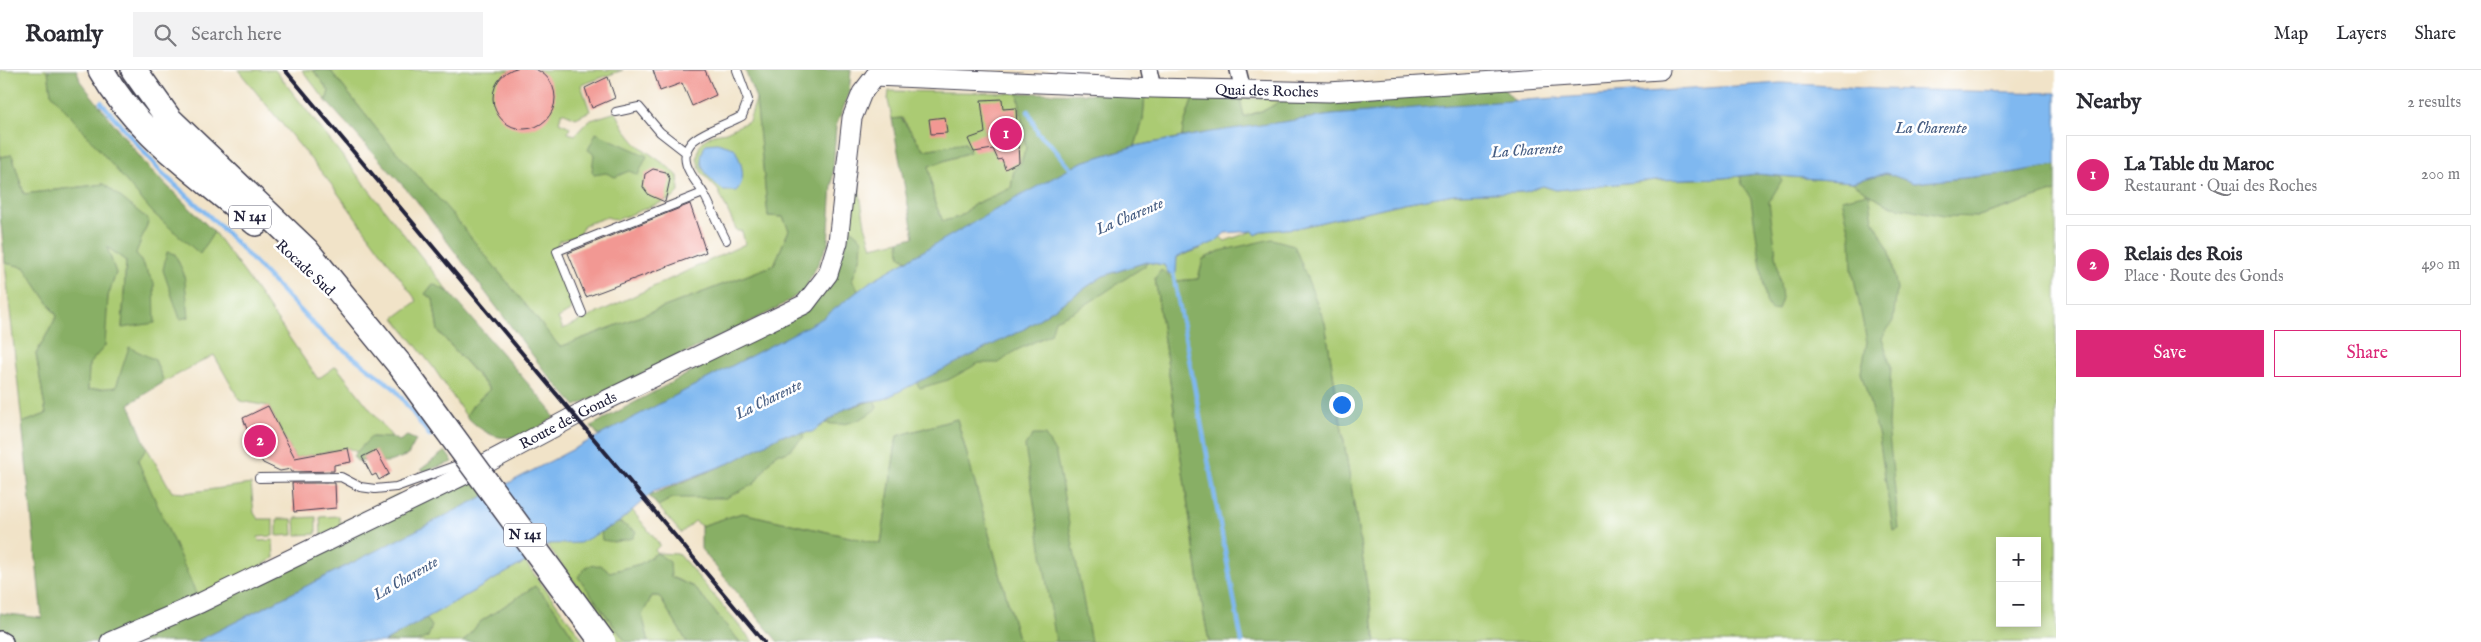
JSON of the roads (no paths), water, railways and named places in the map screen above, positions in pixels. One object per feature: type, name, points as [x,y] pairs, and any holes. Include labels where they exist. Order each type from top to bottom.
[{"type":"highway","name":"Rocade Sud","points":[[101,70],[118,98],[150,134],[281,245],[338,298],[400,365]]},
{"type":"highway","name":"Rocade Sud","points":[[134,70],[169,119],[306,250],[400,365],[603,642]]},
{"type":"street","points":[[1238,70],[1243,90]]},
{"type":"street","name":"Quai des Roches","points":[[874,73],[1151,79],[1243,90],[1328,92],[1660,70]]},
{"type":"street","name":"Route des Gonds","points":[[110,642],[200,603],[468,473],[588,409],[805,304],[828,274],[838,242],[852,118],[862,93],[874,73]]},
{"type":"street","points":[[0,639],[5,642]]},
{"type":"lane","points":[[726,240],[703,192],[690,176],[685,158],[691,143],[702,135],[742,116],[748,100],[737,70]]},
{"type":"lane","points":[[616,112],[639,107],[660,132],[687,152]]},
{"type":"lane","points":[[582,313],[557,251],[703,192]]},
{"type":"lane","points":[[259,478],[341,477],[360,487],[375,489],[396,487],[532,439]]},
{"type":"water","name":"La Charente","points":[[1781,83],[1879,89],[2056,93],[2056,165],[2003,174],[1914,183],[1886,173],[1852,182],[1756,174],[1724,178],[1656,180],[1556,190],[1543,186],[1524,192],[1454,194],[1404,203],[1297,228],[1263,231],[1256,235],[1253,231],[1225,233],[1215,242],[1177,257],[1176,273],[1169,274],[1164,265],[1146,262],[1103,276],[1024,329],[884,399],[864,402],[845,409],[812,432],[782,435],[732,462],[653,492],[619,522],[580,543],[548,544],[525,562],[384,642],[196,642],[486,495],[823,318],[871,281],[1082,162],[1135,146],[1211,132],[1332,115],[1450,105]]},
{"type":"water","points":[[717,143],[734,148],[739,159],[742,181],[736,191],[724,191],[704,171],[701,159],[702,152],[706,144]]},
{"type":"waterway","points":[[101,102],[161,172],[220,226],[323,334],[394,388],[430,436]]},
{"type":"waterway","points":[[1028,111],[1038,133],[1070,168]]},
{"type":"waterway","points":[[1172,267],[1242,642]]},
{"type":"railway","points":[[285,70],[764,642]]},
{"type":"place","name":"La Table du Maroc","points":[[1006,134]]},
{"type":"place","name":"Relais des Rois","points":[[260,441]]}]
